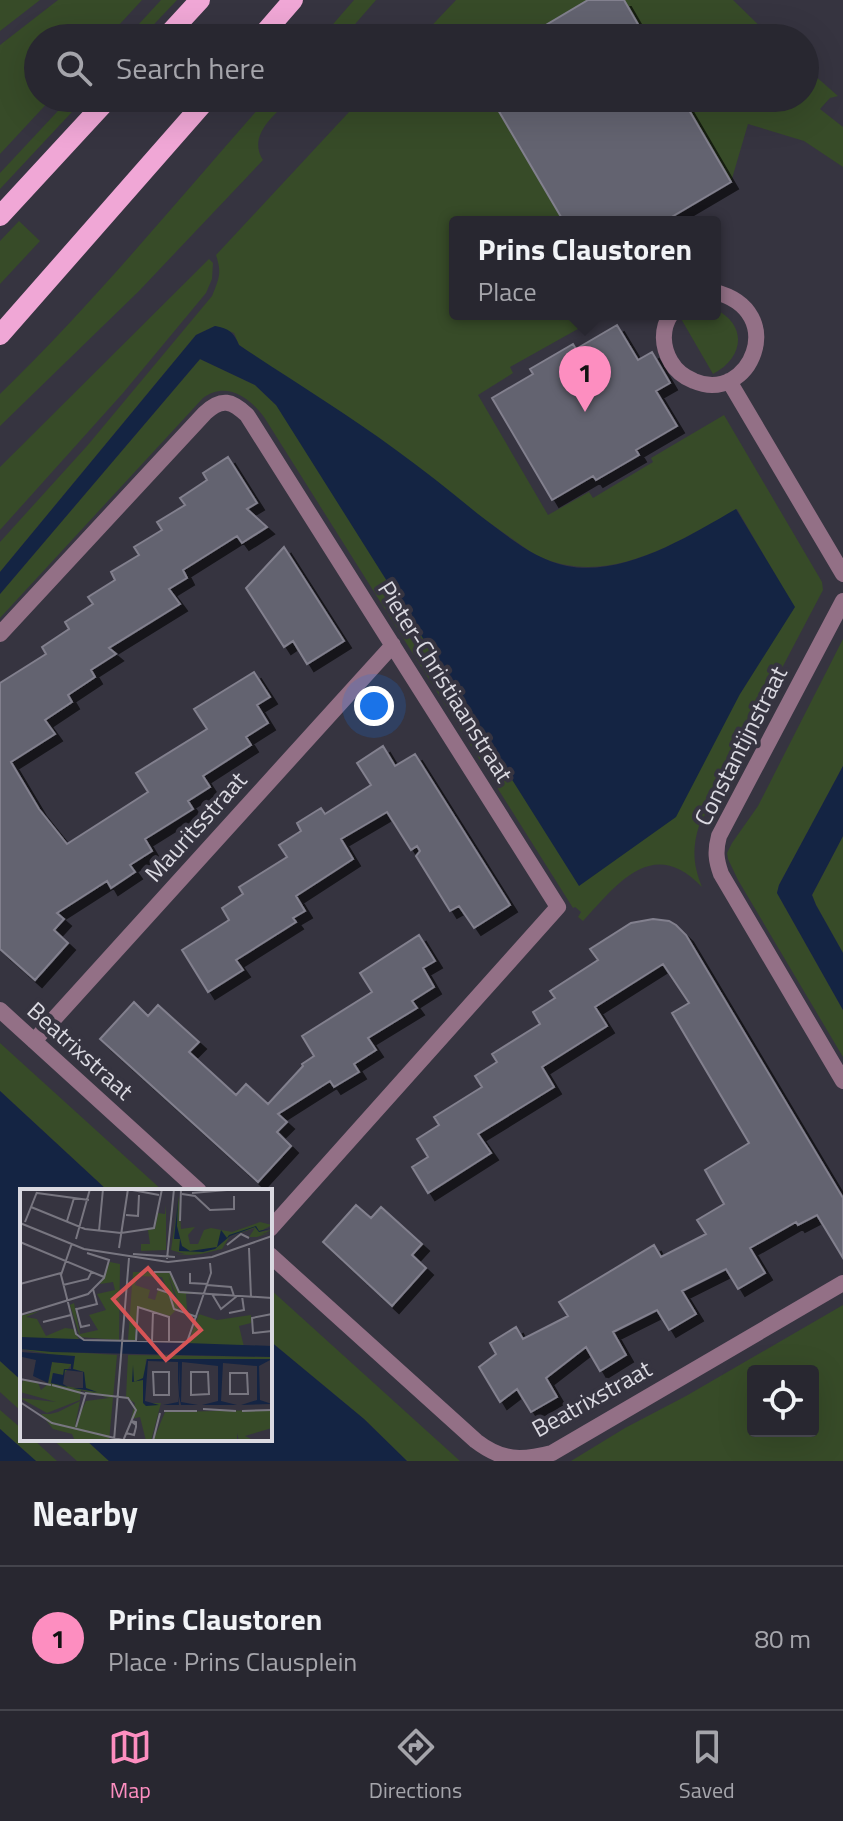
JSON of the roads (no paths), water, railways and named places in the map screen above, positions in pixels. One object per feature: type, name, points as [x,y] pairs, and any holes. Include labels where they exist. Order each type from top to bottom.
[{"type":"main road","points":[[178,24],[200,0]]},
{"type":"main road","points":[[272,24],[293,0]]},
{"type":"main road","points":[[0,216],[96,112]]},
{"type":"main road","points":[[0,335],[196,112]]},
{"type":"street","points":[[668,320],[665,350],[672,365],[683,376],[698,383],[714,385],[729,381],[742,372],[752,359],[756,328],[741,303],[721,293]]},
{"type":"street","points":[[729,381],[843,574]]},
{"type":"street","name":"Pieter-Christiaanstraat","points":[[0,634],[213,405],[224,402],[237,405],[247,415],[558,907],[272,1227]]},
{"type":"street","name":"Constantijnstraat","points":[[843,601],[719,836],[716,861],[843,1081]]},
{"type":"street","name":"Mauritsstraat","points":[[34,1041],[393,645]]},
{"type":"street","name":"Beatrixstraat","points":[[0,1010],[197,1189]]},
{"type":"street","name":"Beatrixstraat","points":[[272,1257],[476,1441],[506,1459],[552,1453],[843,1283]]},
{"type":"water","points":[[215,326],[233,334],[239,345],[377,436],[509,537],[555,563],[589,568],[633,560],[677,542],[736,509],[795,607],[740,694],[676,817],[579,886],[276,405],[255,385],[200,359],[0,594],[0,572],[196,335]]},
{"type":"water","points":[[843,766],[843,836],[812,895],[843,953],[843,1010],[777,893]]},
{"type":"water","points":[[0,1091],[106,1189],[20,1189],[20,1379],[0,1361]]},
{"type":"water","points":[[272,1343],[364,1419],[407,1461],[109,1461],[87,1441],[272,1441]]},
{"type":"water","points":[[0,1429],[36,1461],[0,1461]]},
{"type":"place","name":"Prins Claustoren","points":[[585,412]]}]
